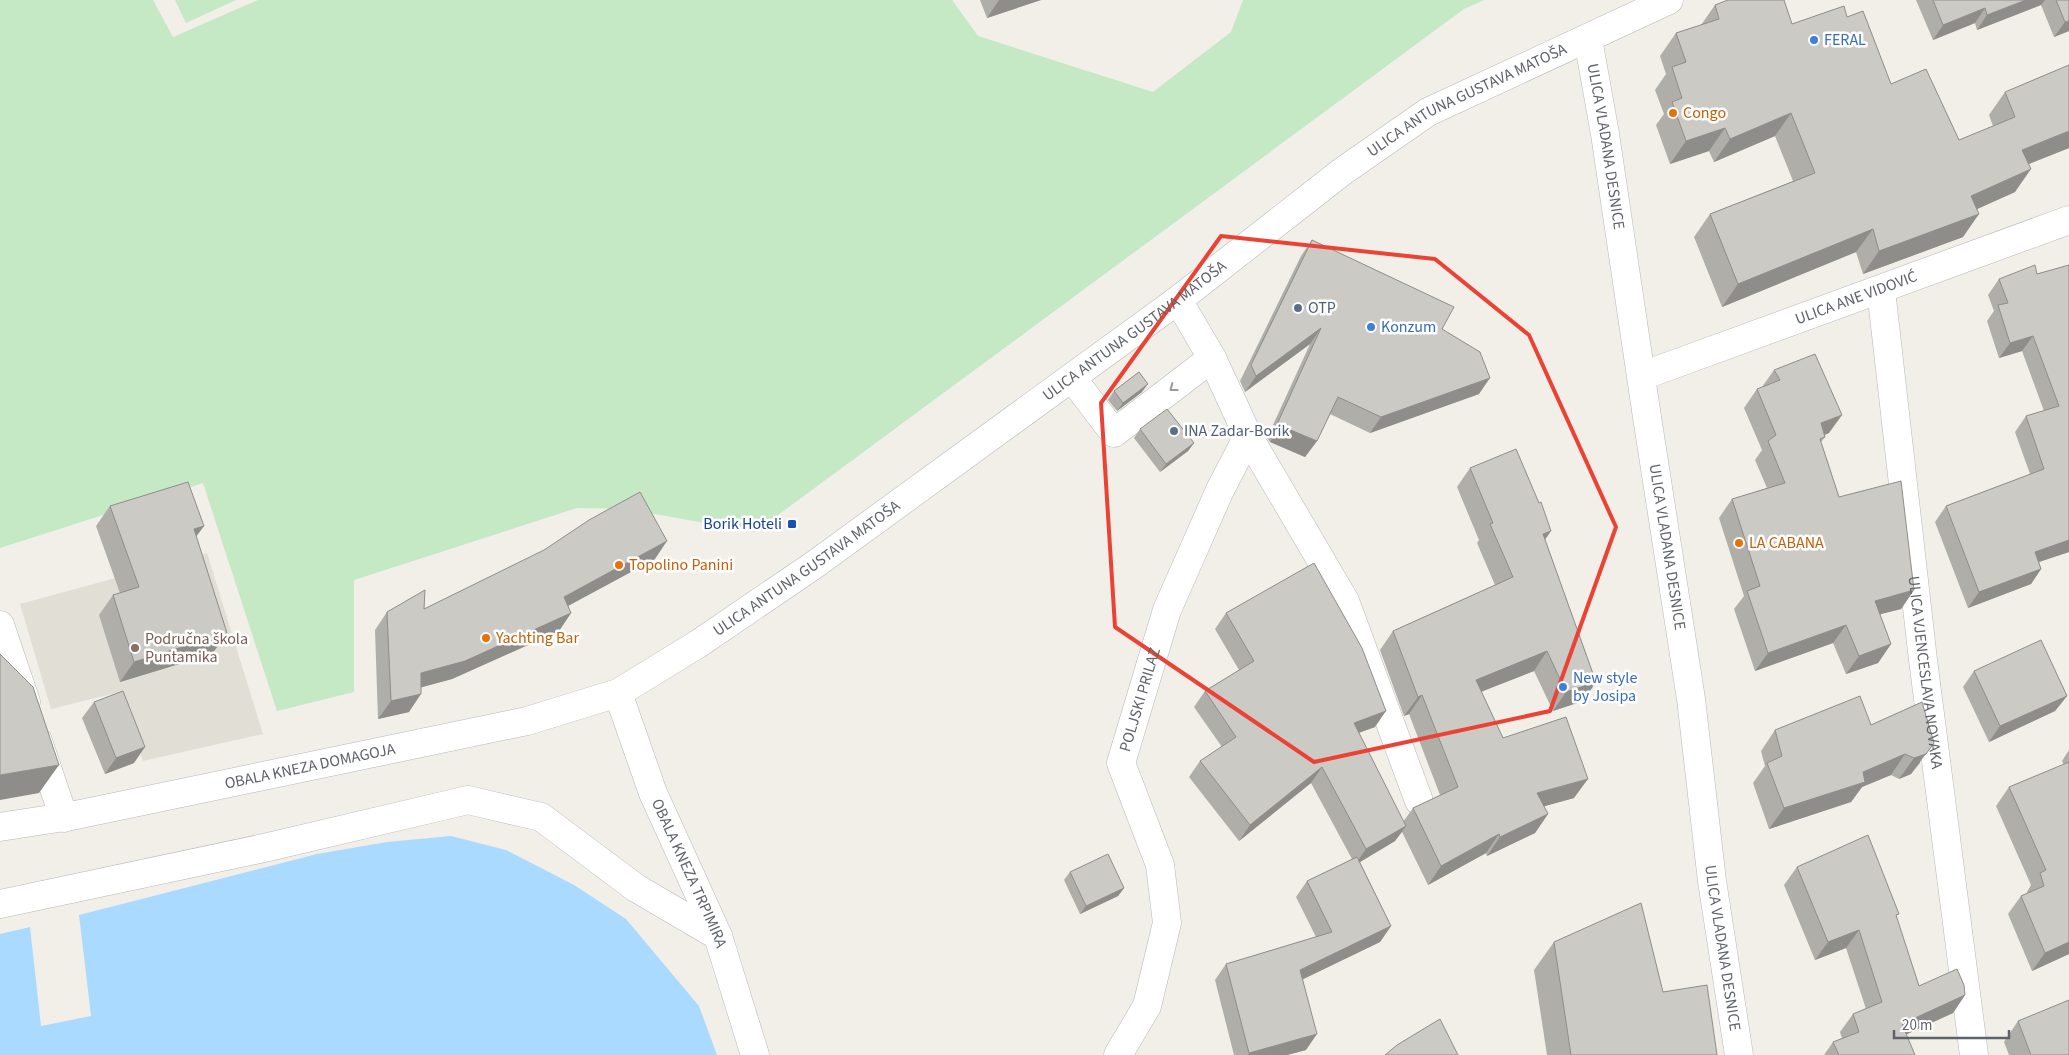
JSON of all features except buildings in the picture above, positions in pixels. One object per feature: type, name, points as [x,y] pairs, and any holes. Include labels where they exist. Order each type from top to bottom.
[{"type":"street","name":"ULICA ANTUNA GUSTAVA MATOŠA","points":[[618,693],[698,644],[814,565],[1178,300],[1343,171],[1428,112],[1669,0]]},
{"type":"street","name":"ULICA VLADANA DESNICE","points":[[1588,39],[1606,134],[1691,699],[1712,881],[1739,1055]]},
{"type":"street","name":"ULICA ANE VIDOVIĆ","points":[[1642,376],[2069,220]]},
{"type":"street","name":"ULICA VJENCESLAVA NOVAKA","points":[[1881,290],[1923,660],[1974,1055]]},
{"type":"street","points":[[1178,300],[1212,358],[1248,436],[1345,602],[1419,801]]},
{"type":"street","points":[[1072,378],[1114,433],[1212,358]]},
{"type":"street","name":"POLJSKI PRILAZ","points":[[1118,1055],[1147,1006],[1167,923],[1160,865],[1121,763],[1167,610],[1220,490],[1248,436]]},
{"type":"street","points":[[0,625],[64,818]]},
{"type":"street","name":"OBALA KNEZA DOMAGOJA","points":[[0,828],[64,818],[527,721],[618,693]]},
{"type":"street","name":"OBALA KNEZA TRPIMIRA","points":[[618,693],[653,793],[718,936],[755,1055]]},
{"type":"street","points":[[0,904],[264,848],[468,800],[541,817],[636,888],[718,936]]},
{"type":"highlighted area","points":[[1221,236],[1435,259],[1529,335],[1616,527],[1550,711],[1314,762],[1115,627],[1101,403]]},
{"type":"shaded area","name":"Područna škola Puntamika","points":[[207,553],[263,734],[143,761],[116,693],[51,709],[20,604]]},
{"type":"green space","points":[[0,0],[153,0],[173,37],[258,0],[952,0],[978,36],[1153,92],[1231,32],[1243,0],[1484,0],[1464,9],[755,532],[627,509],[577,508],[354,580],[354,692],[277,711],[203,483],[0,548]]},
{"type":"green space","points":[[175,0],[236,0],[186,23]]},
{"type":"water","points":[[451,836],[506,850],[574,885],[626,919],[699,1006],[717,1055],[0,1055],[0,934],[30,927],[41,1026],[91,1016],[79,915],[317,854],[387,842]]},
{"type":"place","name":"FERAL","points":[[1814,40]]},
{"type":"place","name":"Congo","points":[[1673,113]]},
{"type":"place","name":"OTP","points":[[1298,308]]},
{"type":"place","name":"Konzum","points":[[1371,327]]},
{"type":"place","name":"INA Zadar-Borik","points":[[1174,431]]},
{"type":"place","name":"Borik Hoteli","points":[[792,524]]},
{"type":"place","name":"LA CABANA","points":[[1739,543]]},
{"type":"place","name":"Topolino Panini","points":[[619,565]]},
{"type":"place","name":"Yachting Bar","points":[[486,638]]},
{"type":"place","name":"Područna škola Puntamika","points":[[135,648]]},
{"type":"place","name":"New style by Josipa","points":[[1563,687]]}]
